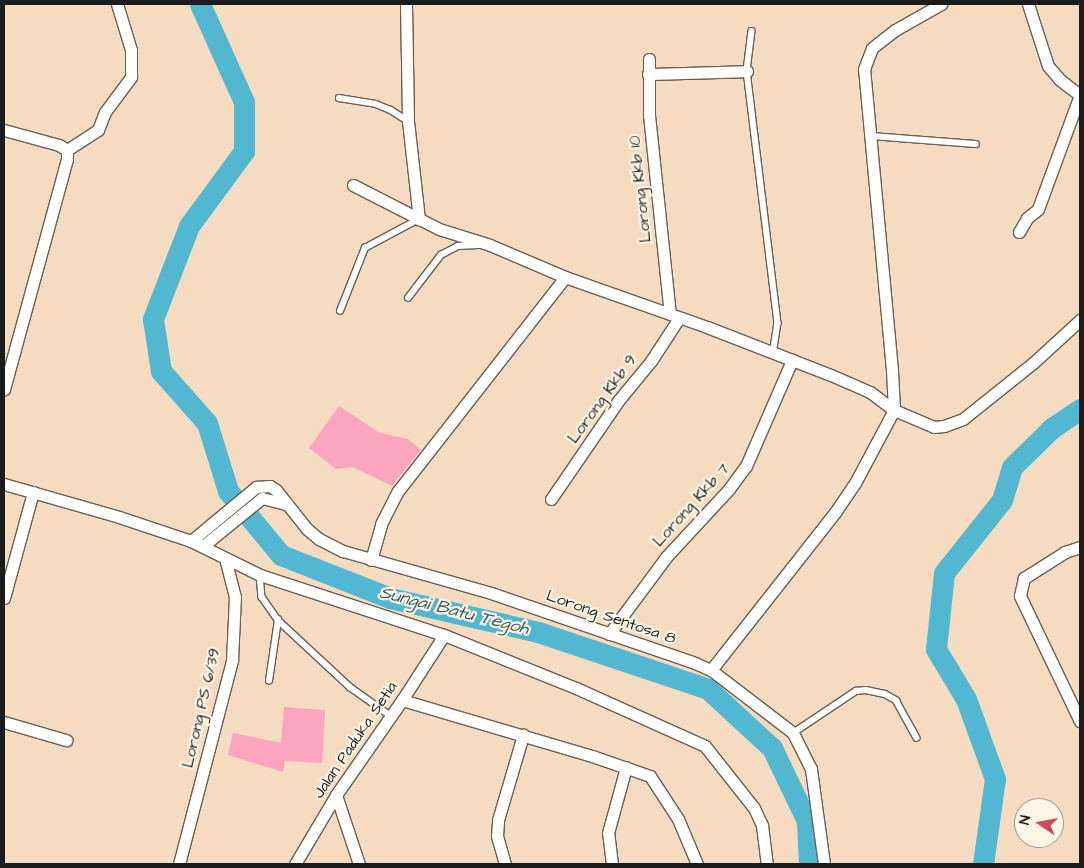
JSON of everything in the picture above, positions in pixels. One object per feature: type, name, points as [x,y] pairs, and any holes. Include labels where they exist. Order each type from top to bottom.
[{"type":"street","points":[[66,150],[98,130],[105,112],[131,77],[131,50],[118,4]]},
{"type":"street","points":[[406,4],[408,121],[419,219]]},
{"type":"street","points":[[711,670],[836,511],[855,483],[894,410],[864,69],[872,48],[895,30],[941,4]]},
{"type":"street","points":[[1019,232],[1027,218],[1038,210],[1080,95],[1060,80],[1048,66],[1028,4]]},
{"type":"street","name":"Lorong Kkb 10","points":[[648,59],[649,116],[674,316]]},
{"type":"street","points":[[648,74],[747,71]]},
{"type":"street","points":[[4,130],[59,145],[66,150],[67,159],[4,390]]},
{"type":"street","points":[[354,185],[439,229],[490,245],[565,278],[792,360],[870,392],[894,410],[934,427],[944,426],[963,419],[1033,363],[1080,320]]},
{"type":"street","points":[[371,560],[381,524],[398,491],[565,278]]},
{"type":"street","name":"Lorong Kkb 9","points":[[551,499],[618,401],[650,361],[674,316]]},
{"type":"street","name":"Lorong Kkb 7","points":[[609,634],[667,556],[729,489],[746,466],[792,360]]},
{"type":"street","points":[[4,484],[191,541],[260,575],[444,635],[576,688],[705,746],[754,808],[762,825],[767,864]]},
{"type":"street","name":"Lorong Sentosa 8","points":[[191,541],[256,487],[270,486],[276,490],[307,529],[318,538],[343,551],[490,593],[711,670],[793,733],[811,769],[824,864]]},
{"type":"street","points":[[4,598],[33,492]]},
{"type":"street","points":[[203,546],[262,498],[286,504]]},
{"type":"street","points":[[1080,547],[1065,552],[1024,578],[1020,596],[1080,722]]},
{"type":"street","name":"Lorong PS 6/39","points":[[180,864],[232,660],[235,597],[226,558]]},
{"type":"street","name":"Jalan Paduka Setia","points":[[295,864],[336,795],[402,700],[444,635]]},
{"type":"street","points":[[402,700],[523,735],[650,776],[678,819],[697,864]]},
{"type":"street","points":[[4,722],[66,740]]},
{"type":"street","points":[[505,864],[497,836],[498,820],[523,735]]},
{"type":"street","points":[[612,864],[608,833],[626,767]]},
{"type":"street","points":[[336,795],[360,864]]},
{"type":"lane","points":[[752,31],[747,71],[778,323],[772,353]]},
{"type":"lane","points":[[339,98],[376,104],[391,110],[408,121]]},
{"type":"lane","points":[[871,136],[976,144]]},
{"type":"lane","points":[[340,311],[365,248],[419,219]]},
{"type":"lane","points":[[408,298],[441,255],[458,246],[490,245]]},
{"type":"lane","points":[[260,575],[262,597],[278,620],[350,687],[391,716]]},
{"type":"lane","points":[[269,681],[278,620]]},
{"type":"lane","points":[[793,733],[856,691],[866,690],[885,694],[896,700],[917,738]]},
{"type":"building","points":[[339,406],[380,433],[408,439],[421,450],[392,486],[353,467],[336,469],[309,448]]},
{"type":"building","points":[[284,707],[325,710],[322,763],[285,761],[283,772],[228,755],[233,733],[281,743]]},
{"type":"waterway","name":"Sungai Batu Tegoh","points":[[200,4],[244,102],[244,151],[189,226],[153,319],[161,371],[207,423],[228,491],[281,555],[390,598],[538,632],[708,689],[772,748],[807,821],[809,864]]},
{"type":"waterway","points":[[983,864],[995,779],[966,699],[936,649],[944,573],[1002,500],[1012,467],[1052,428],[1080,409]]}]
